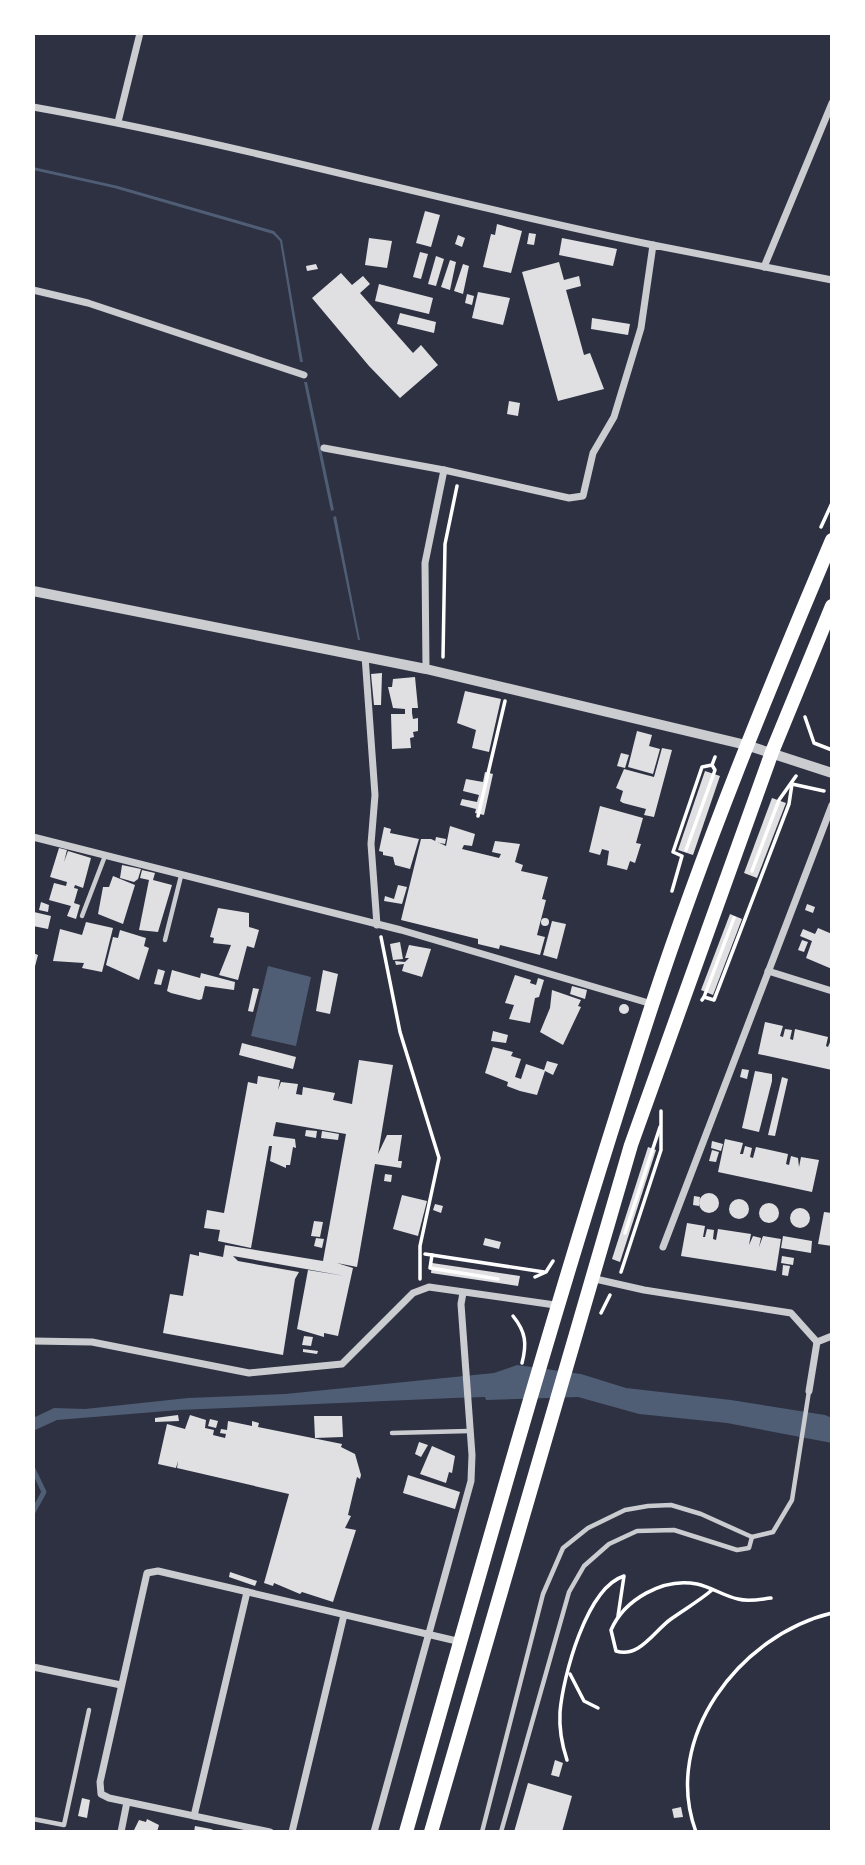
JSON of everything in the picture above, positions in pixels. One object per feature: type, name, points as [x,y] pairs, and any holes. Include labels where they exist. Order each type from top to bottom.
[{"type":"highway","points":[[406,1832],[555,1305],[652,1004],[746,745],[832,540]]},
{"type":"highway","points":[[431,1832],[590,1278],[676,1012],[772,752],[832,606]]},
{"type":"street","points":[[118,122],[140,33]]},
{"type":"street","points":[[764,267],[832,103]]},
{"type":"street","points":[[33,107],[118,122],[320,167],[508,216],[832,280]]},
{"type":"street","points":[[324,448],[444,470],[569,498],[583,496],[593,453],[614,417],[641,328],[653,246]]},
{"type":"street","points":[[33,290],[88,303],[304,376]]},
{"type":"street","points":[[426,669],[425,563],[444,470]]},
{"type":"street","points":[[33,591],[426,669],[746,745],[832,774]]},
{"type":"street","points":[[365,656],[375,795],[371,844],[377,925]]},
{"type":"street","points":[[663,1247],[832,805]]},
{"type":"street","points":[[33,837],[377,925],[627,994],[652,1004]]},
{"type":"street","points":[[768,971],[832,991]]},
{"type":"street","points":[[590,1278],[791,1313],[817,1342]]},
{"type":"street","points":[[33,1341],[92,1342],[248,1373],[342,1364],[407,1298],[429,1287],[555,1305]]},
{"type":"street","points":[[374,1832],[467,1499],[472,1470],[461,1304],[463,1293]]},
{"type":"street","points":[[817,1342],[832,1336]]},
{"type":"street","points":[[809,1391],[817,1342]]},
{"type":"street","points":[[270,1832],[102,1796],[99,1786],[147,1573],[158,1572],[461,1642]]},
{"type":"street","points":[[194,1816],[247,1592]]},
{"type":"street","points":[[292,1832],[344,1615]]},
{"type":"street","points":[[33,1667],[121,1685]]},
{"type":"street","points":[[121,1832],[127,1802]]},
{"type":"lane","points":[[82,916],[105,856]]},
{"type":"lane","points":[[165,940],[181,876]]},
{"type":"lane","points":[[482,1832],[543,1594],[563,1548],[600,1522],[625,1510],[648,1506],[671,1505],[701,1514],[752,1537],[773,1532],[792,1500],[809,1391]]},
{"type":"lane","points":[[391,1433],[470,1431]]},
{"type":"lane","points":[[501,1832],[569,1592],[583,1566],[609,1544],[637,1531],[674,1530],[737,1550],[749,1548],[752,1537]]},
{"type":"lane","points":[[33,1819],[64,1825],[89,1710]]},
{"type":"path","points":[[443,657],[445,544],[457,486]]},
{"type":"path","points":[[478,816],[508,689]]},
{"type":"path","points":[[805,714],[812,740],[808,749]]},
{"type":"path","points":[[812,740],[832,750]]},
{"type":"path","points":[[712,765],[715,757]]},
{"type":"path","points":[[686,850],[715,770],[712,765]]},
{"type":"path","points":[[669,904],[681,856],[673,852],[702,767],[712,765]]},
{"type":"path","points":[[792,784],[824,791]]},
{"type":"path","points":[[752,871],[783,791],[792,784]]},
{"type":"path","points":[[704,997],[714,1000],[789,804],[792,784]]},
{"type":"path","points":[[698,1009],[734,918]]},
{"type":"path","points":[[377,925],[400,1032],[439,1158],[420,1246],[421,1289]]},
{"type":"path","points":[[597,1320],[627,1259],[661,1150],[662,1100]]},
{"type":"path","points":[[625,1233],[661,1125]]},
{"type":"path","points":[[425,1254],[546,1272]]},
{"type":"path","points":[[432,1255],[430,1268],[498,1279]]},
{"type":"path","points":[[513,1316],[520,1325],[526,1346]]},
{"type":"path","points":[[567,1760],[562,1745],[560,1710],[581,1630],[602,1592],[624,1576],[618,1616],[611,1638],[616,1651],[624,1653],[645,1644],[669,1620],[712,1590]]},
{"type":"path","points":[[618,1616],[636,1598],[673,1584],[689,1583],[740,1600],[771,1598]]},
{"type":"path","points":[[696,1832],[691,1817],[688,1775],[693,1745],[704,1713],[727,1680],[753,1655],[786,1633],[832,1613]]},
{"type":"path","points":[[569,1672],[584,1701],[598,1708]]},
{"type":"water","points":[[33,167],[118,186],[274,231],[282,240],[303,362],[300,362],[280,241],[273,234],[114,188],[33,170]]},
{"type":"water","points":[[304,382],[307,382],[334,510],[331,511]]},
{"type":"water","points":[[336,516],[360,640],[333,517]]},
{"type":"water","points":[[268,966],[311,977],[296,1046],[251,1036]]},
{"type":"water","points":[[517,1365],[581,1374],[626,1388],[731,1400],[825,1415],[832,1418],[832,1443],[727,1423],[639,1414],[578,1397],[486,1400],[485,1397],[454,1398],[179,1410],[57,1420],[33,1431],[33,1418],[54,1408],[85,1409],[188,1398],[285,1394],[494,1373]]},
{"type":"building","points":[[425,211],[440,215],[431,247],[416,243]]},
{"type":"building","points":[[497,224],[522,231],[511,273],[483,267],[491,234],[495,235]]},
{"type":"building","points":[[529,233],[536,234],[534,245],[527,244]]},
{"type":"building","points":[[458,235],[465,238],[462,247],[455,244]]},
{"type":"building","points":[[369,238],[392,241],[387,268],[365,265]]},
{"type":"building","points":[[562,238],[617,249],[613,266],[559,255]]},
{"type":"building","points":[[420,252],[428,254],[421,279],[413,277]]},
{"type":"building","points":[[436,256],[444,259],[436,286],[428,284]]},
{"type":"building","points":[[450,260],[456,262],[450,290],[441,287]]},
{"type":"building","points":[[559,262],[564,280],[579,276],[581,286],[566,290],[584,355],[590,353],[604,389],[558,401],[522,272]]},
{"type":"building","points":[[316,264],[318,269],[307,271],[306,266]]},
{"type":"building","points":[[463,264],[469,266],[463,294],[454,291]]},
{"type":"building","points":[[341,273],[352,285],[363,276],[370,284],[360,293],[413,353],[421,345],[438,365],[400,398],[369,366],[312,298]]},
{"type":"building","points":[[379,284],[433,298],[429,314],[375,301]]},
{"type":"building","points":[[478,292],[510,298],[503,325],[472,318]]},
{"type":"building","points":[[467,294],[474,296],[472,305],[465,303]]},
{"type":"building","points":[[400,313],[436,322],[434,333],[397,324]]},
{"type":"building","points":[[592,318],[630,324],[628,335],[591,329]]},
{"type":"building","points":[[509,401],[520,403],[518,416],[507,414]]},
{"type":"building","points":[[382,673],[381,705],[374,705],[371,674]]},
{"type":"building","points":[[415,677],[418,708],[412,708],[412,713],[413,719],[418,718],[418,731],[413,732],[414,737],[410,738],[411,748],[392,749],[391,714],[405,714],[405,709],[393,708],[388,687],[392,687],[393,679]]},
{"type":"building","points":[[465,691],[501,699],[489,752],[472,748],[476,730],[457,723]]},
{"type":"building","points":[[637,731],[652,735],[649,746],[660,749],[653,774],[628,767]]},
{"type":"building","points":[[662,748],[672,750],[654,817],[644,815],[646,809],[620,801],[623,791],[616,788],[624,769],[654,777]]},
{"type":"building","points":[[621,753],[629,755],[625,768],[617,766]]},
{"type":"building","points":[[705,771],[720,776],[693,855],[678,850]]},
{"type":"building","points":[[485,772],[493,774],[484,815],[475,813],[476,809],[460,805],[462,799],[477,802],[479,795],[463,791],[466,779],[483,782]]},
{"type":"building","points":[[772,798],[786,803],[757,878],[744,873]]},
{"type":"building","points":[[600,806],[643,818],[636,843],[641,844],[635,863],[630,861],[627,870],[607,865],[609,851],[602,849],[600,855],[589,852]]},
{"type":"building","points":[[450,826],[475,834],[472,846],[464,845],[462,849],[499,858],[501,854],[492,852],[495,841],[520,844],[515,862],[523,865],[521,871],[548,877],[542,899],[546,900],[537,935],[545,937],[540,955],[500,945],[499,949],[478,944],[478,939],[401,920],[421,839],[431,839],[446,846]]},
{"type":"building","points":[[384,827],[391,829],[390,833],[419,839],[410,869],[395,865],[393,857],[383,855],[383,852],[379,851]]},
{"type":"building","points":[[436,837],[446,839],[445,844],[435,842]]},
{"type":"building","points":[[59,848],[67,850],[64,862],[68,851],[91,858],[83,888],[75,885],[74,888],[78,889],[74,903],[80,905],[76,919],[67,916],[71,906],[49,900],[54,883],[66,886],[67,882],[50,877]]},
{"type":"building","points":[[122,865],[141,869],[138,879],[134,882],[120,878]]},
{"type":"building","points":[[142,870],[155,873],[153,880],[172,885],[158,932],[139,930],[149,880],[140,878]]},
{"type":"building","points":[[113,876],[135,885],[123,924],[98,914],[103,887],[109,887]]},
{"type":"building","points":[[398,885],[407,887],[402,904],[384,901],[385,896],[394,899]]},
{"type":"building","points":[[41,902],[49,905],[48,912],[39,910]]},
{"type":"building","points":[[807,904],[815,907],[813,913],[805,910]]},
{"type":"building","points":[[218,908],[249,913],[249,927],[259,930],[254,948],[247,946],[238,980],[219,975],[231,945],[213,943],[214,938],[210,937]]},
{"type":"building","points":[[34,912],[51,916],[48,929],[33,926]]},
{"type":"building","points":[[730,914],[742,919],[713,995],[701,990]]},
{"type":"building","points":[[545,918],[549,922],[545,926],[541,922]]},
{"type":"building","points":[[552,921],[566,924],[557,959],[543,955]]},
{"type":"building","points":[[86,922],[113,928],[102,972],[82,968],[84,963],[53,961],[60,929],[82,935]]},
{"type":"building","points":[[818,928],[832,934],[832,969],[806,958],[812,941],[800,936],[803,929],[815,934]]},
{"type":"building","points":[[120,930],[146,938],[144,946],[149,948],[139,980],[106,965],[113,937],[118,938]]},
{"type":"building","points":[[802,940],[808,942],[804,952],[798,950]]},
{"type":"building","points":[[400,942],[403,959],[393,960],[390,944]]},
{"type":"building","points":[[409,945],[431,949],[422,977],[402,971],[404,964],[396,965],[395,961],[405,962],[409,958],[405,958]]},
{"type":"building","points":[[33,953],[38,955],[34,970],[33,970]]},
{"type":"building","points":[[158,969],[165,971],[161,985],[154,984]]},
{"type":"building","points":[[172,970],[200,978],[201,973],[235,982],[234,990],[205,986],[202,999],[199,1000],[171,993],[167,991]]},
{"type":"building","points":[[323,970],[338,974],[330,1014],[316,1011]]},
{"type":"building","points":[[515,975],[531,980],[530,983],[536,985],[538,978],[544,980],[539,997],[535,998],[530,1023],[509,1019],[514,1005],[505,1003]]},
{"type":"building","points":[[572,986],[587,990],[585,999],[570,994]]},
{"type":"building","points":[[253,988],[259,989],[253,1012],[248,1011]]},
{"type":"building","points":[[552,990],[581,1000],[578,1006],[581,1007],[563,1045],[540,1032],[550,1008]]},
{"type":"building","points":[[624,1004],[628,1005],[628,1013],[624,1014],[620,1013],[619,1009],[620,1005]]},
{"type":"building","points":[[765,1022],[783,1026],[780,1036],[783,1037],[785,1029],[792,1030],[790,1039],[793,1040],[795,1029],[828,1037],[828,1047],[832,1037],[832,1070],[758,1054]]},
{"type":"building","points":[[493,1031],[508,1035],[506,1043],[491,1041]]},
{"type":"building","points":[[242,1043],[296,1057],[293,1069],[239,1055]]},
{"type":"building","points":[[493,1047],[513,1052],[511,1056],[521,1059],[515,1077],[521,1079],[526,1064],[544,1070],[547,1061],[558,1064],[553,1075],[545,1071],[537,1095],[520,1091],[507,1086],[508,1082],[485,1073]]},
{"type":"building","points":[[359,1060],[393,1065],[378,1154],[387,1135],[402,1135],[398,1161],[402,1161],[401,1168],[375,1164],[357,1267],[337,1263],[353,1268],[338,1336],[324,1333],[324,1337],[297,1329],[308,1270],[345,1276],[233,1256],[238,1261],[299,1272],[295,1279],[283,1355],[163,1333],[170,1294],[183,1296],[190,1254],[199,1256],[199,1252],[223,1257],[225,1245],[323,1261],[346,1134],[276,1122],[273,1136],[295,1139],[296,1148],[293,1147],[290,1165],[286,1165],[286,1168],[270,1161],[272,1146],[269,1146],[251,1248],[218,1241],[220,1230],[204,1228],[207,1210],[224,1213],[248,1082],[257,1084],[258,1076],[280,1080],[278,1090],[281,1082],[298,1084],[296,1094],[302,1095],[303,1087],[335,1093],[333,1100],[352,1104]]},
{"type":"building","points":[[742,1069],[749,1070],[747,1079],[740,1077]]},
{"type":"building","points":[[755,1071],[772,1074],[759,1132],[742,1128]]},
{"type":"building","points":[[782,1077],[788,1079],[775,1136],[768,1135]]},
{"type":"building","points":[[306,1130],[317,1131],[316,1138],[305,1136]]},
{"type":"building","points":[[322,1131],[339,1134],[338,1140],[321,1138]]},
{"type":"building","points":[[725,1139],[743,1143],[740,1154],[743,1154],[745,1146],[752,1148],[750,1157],[753,1158],[756,1147],[788,1154],[786,1164],[789,1165],[791,1156],[798,1158],[799,1167],[801,1157],[819,1160],[812,1192],[718,1172]]},
{"type":"building","points":[[712,1141],[723,1144],[721,1151],[711,1148]]},
{"type":"building","points":[[648,1147],[656,1150],[620,1262],[612,1259]]},
{"type":"building","points":[[712,1150],[719,1152],[716,1162],[709,1161]]},
{"type":"building","points":[[385,1174],[392,1175],[391,1182],[384,1181]]},
{"type":"building","points":[[709,1193],[716,1196],[719,1203],[716,1210],[709,1213],[702,1210],[699,1203],[702,1196]]},
{"type":"building","points":[[402,1195],[427,1201],[418,1236],[393,1229]]},
{"type":"building","points":[[694,1196],[700,1197],[699,1206],[693,1205]]},
{"type":"building","points":[[739,1199],[746,1202],[749,1209],[746,1216],[739,1219],[732,1216],[729,1209],[732,1202]]},
{"type":"building","points":[[769,1203],[776,1206],[779,1213],[776,1220],[769,1223],[762,1220],[759,1213],[762,1206]]},
{"type":"building","points":[[435,1204],[443,1206],[441,1213],[433,1210]]},
{"type":"building","points":[[800,1208],[807,1211],[810,1218],[807,1225],[800,1228],[793,1225],[790,1218],[793,1211]]},
{"type":"building","points":[[824,1212],[832,1213],[832,1246],[818,1244]]},
{"type":"building","points":[[314,1221],[323,1222],[320,1237],[311,1236]]},
{"type":"building","points":[[687,1223],[705,1226],[703,1237],[707,1229],[714,1230],[713,1239],[716,1240],[718,1229],[751,1234],[749,1245],[753,1236],[761,1238],[759,1247],[763,1236],[781,1239],[776,1271],[681,1256]]},
{"type":"building","points":[[783,1236],[812,1241],[811,1253],[781,1248]]},
{"type":"building","points":[[316,1238],[324,1239],[322,1248],[314,1246]]},
{"type":"building","points":[[485,1238],[501,1242],[499,1249],[483,1245]]},
{"type":"building","points":[[782,1256],[794,1258],[793,1265],[781,1263]]},
{"type":"building","points":[[432,1263],[520,1276],[518,1286],[431,1273]]},
{"type":"building","points":[[783,1265],[790,1266],[788,1276],[782,1275]]},
{"type":"building","points":[[304,1336],[313,1337],[311,1346],[302,1345]]},
{"type":"building","points":[[303,1349],[318,1351],[317,1354],[303,1352]]},
{"type":"building","points":[[178,1415],[179,1421],[155,1422],[155,1418]]},
{"type":"building","points":[[190,1415],[206,1420],[205,1428],[214,1430],[213,1435],[225,1438],[226,1434],[220,1433],[221,1429],[227,1430],[228,1421],[252,1426],[252,1421],[259,1423],[258,1427],[342,1444],[341,1447],[355,1454],[361,1475],[360,1479],[357,1477],[348,1515],[351,1516],[345,1528],[356,1530],[333,1602],[302,1592],[300,1594],[274,1583],[273,1586],[264,1583],[289,1494],[177,1468],[178,1461],[176,1468],[158,1464],[167,1424],[185,1429]]},
{"type":"building","points":[[314,1416],[342,1416],[343,1437],[315,1438]]},
{"type":"building","points":[[210,1419],[218,1421],[216,1428],[208,1426]]},
{"type":"building","points":[[419,1442],[428,1445],[421,1457],[415,1454]]},
{"type":"building","points":[[432,1446],[455,1456],[452,1473],[449,1472],[446,1483],[420,1474]]},
{"type":"building","points":[[408,1475],[460,1492],[455,1509],[403,1493]]},
{"type":"building","points":[[230,1572],[257,1581],[255,1586],[229,1577]]},
{"type":"building","points":[[555,1760],[563,1763],[559,1777],[551,1775]]},
{"type":"building","points":[[528,1783],[572,1796],[562,1832],[514,1832]]},
{"type":"building","points":[[82,1798],[90,1800],[87,1818],[78,1816]]},
{"type":"building","points":[[681,1807],[683,1817],[674,1818],[672,1809]]},
{"type":"building","points":[[147,1819],[159,1825],[157,1832],[133,1832],[139,1820],[146,1822]]},
{"type":"building","points":[[195,1826],[211,1829],[218,1832],[194,1832]]},
{"type":"waterway","points":[[33,1469],[44,1492],[33,1512]]}]
